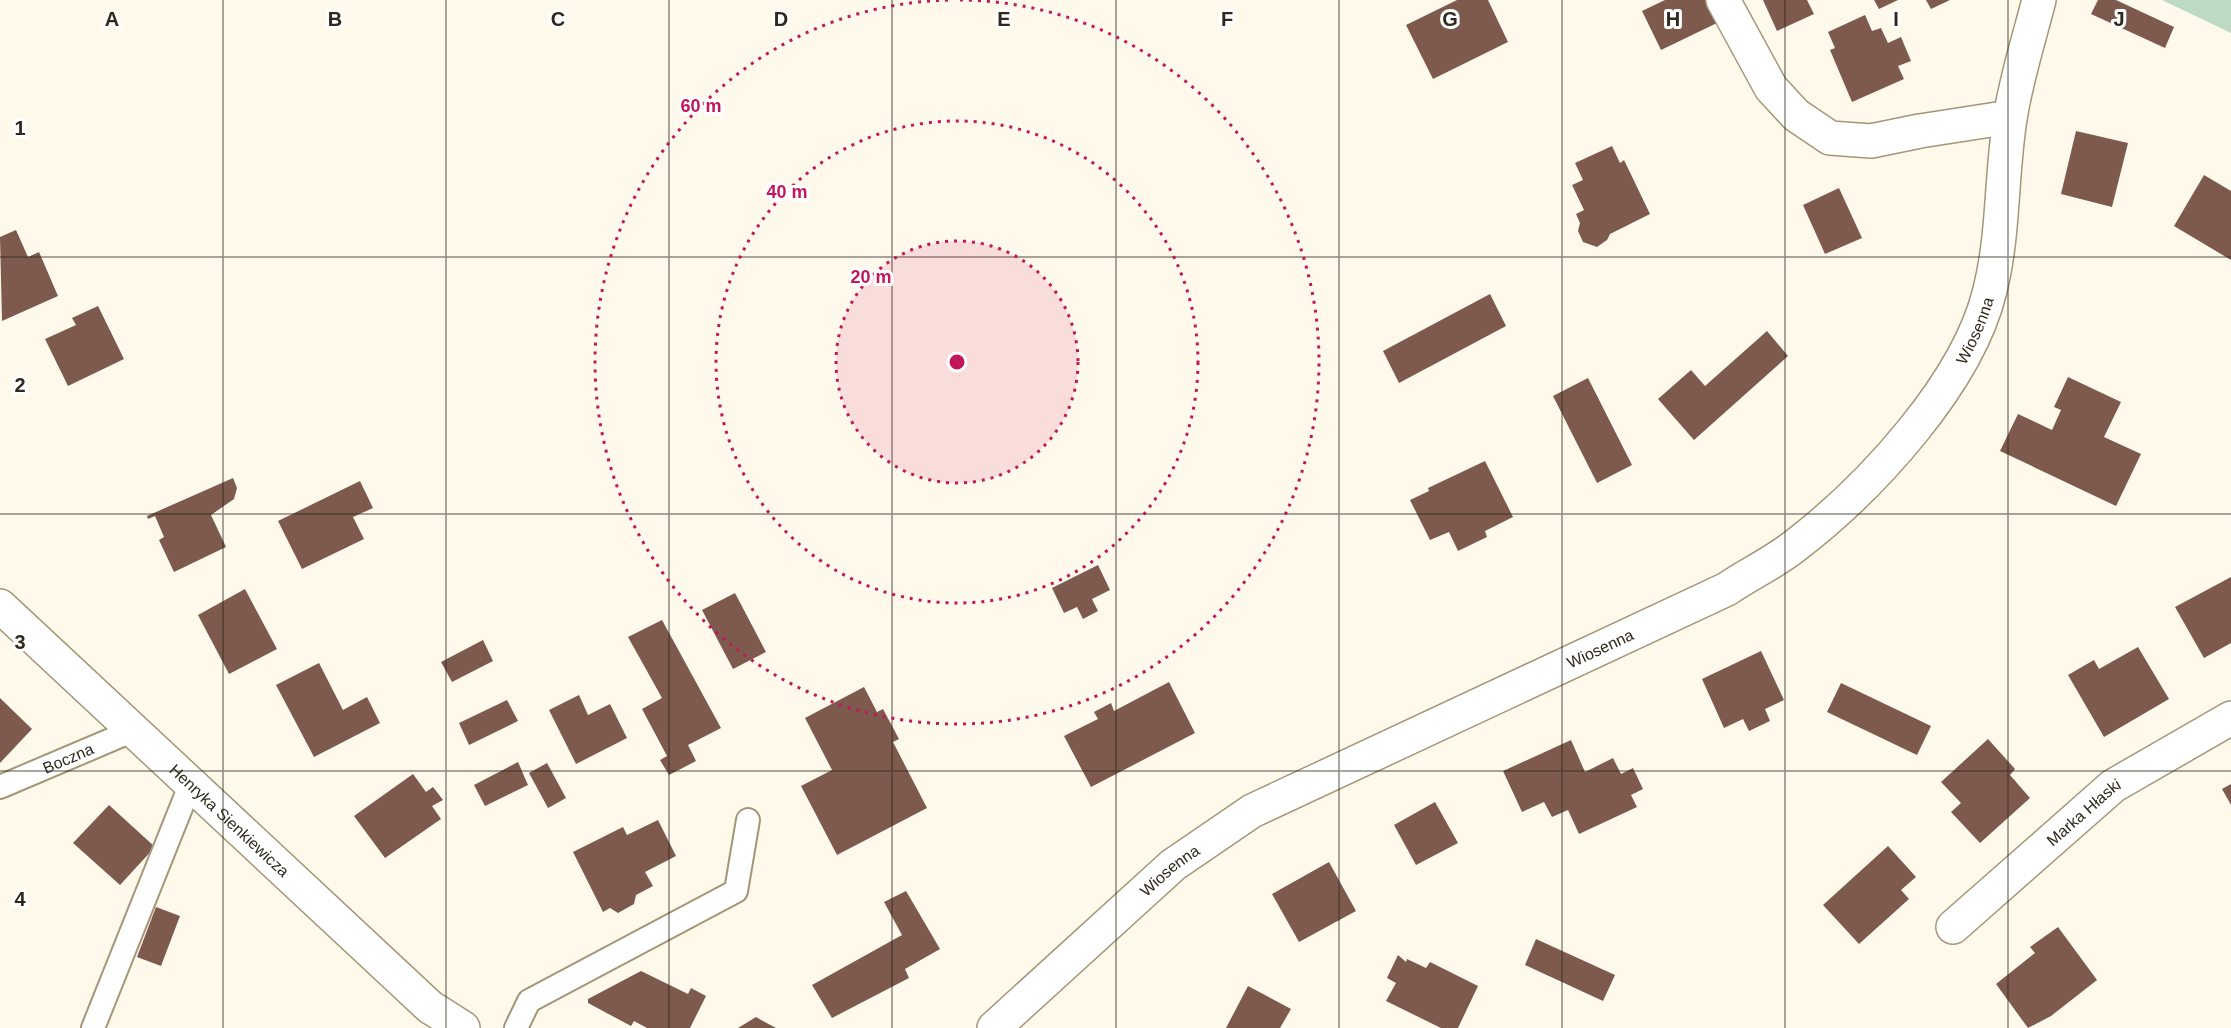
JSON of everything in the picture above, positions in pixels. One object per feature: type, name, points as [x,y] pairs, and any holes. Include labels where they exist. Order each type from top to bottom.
[{"type":"street","points":[[1723,0],[1771,88],[1796,115],[1830,138],[1871,141],[2010,117]]},
{"type":"street","name":"Wiosenna","points":[[994,1028],[1173,865],[1252,812],[1727,589],[1794,547],[1853,497],[1908,435],[1944,387],[1972,339],[1990,291],[2010,117],[2039,0]]},
{"type":"street","name":"Henryka Sienkiewicza","points":[[0,606],[430,1007],[463,1028]]},
{"type":"street","name":"Marka Hłaski","points":[[1953,927],[2113,786],[2231,718]]},
{"type":"lane","name":"Boczna","points":[[0,787],[134,730]]},
{"type":"lane","points":[[93,1028],[191,783]]},
{"type":"lane","points":[[516,1028],[529,1001],[736,891],[748,820]]},
{"type":"green space","points":[[2162,0],[2231,0],[2231,33]]},
{"type":"building","points":[[1457,0],[1488,0],[1508,42],[1433,79],[1406,25]]},
{"type":"building","points":[[1665,0],[1706,0],[1717,23],[1661,50],[1642,11]]},
{"type":"building","points":[[1763,0],[1807,0],[1814,14],[1777,31]]},
{"type":"building","points":[[1874,0],[1898,0],[1879,9]]},
{"type":"building","points":[[1926,0],[1950,0],[1931,9]]},
{"type":"building","points":[[2098,0],[2116,0],[2174,27],[2165,48],[2091,14]]},
{"type":"building","points":[[1865,15],[1872,31],[1881,28],[1888,43],[1901,37],[1911,61],[1898,66],[1904,79],[1852,102],[1830,50],[1835,48],[1828,32]]},
{"type":"building","points":[[2076,131],[2128,143],[2112,207],[2061,194]]},
{"type":"building","points":[[1612,146],[1620,163],[1624,160],[1650,214],[1610,234],[1607,240],[1597,247],[1583,242],[1578,231],[1580,223],[1576,214],[1584,210],[1572,185],[1583,180],[1575,163]]},
{"type":"building","points":[[2204,175],[2231,191],[2231,260],[2174,226]]},
{"type":"building","points":[[1839,188],[1862,238],[1825,254],[1803,205]]},
{"type":"building","points":[[16,230],[28,257],[39,252],[58,296],[2,321],[0,237]]},
{"type":"building","points":[[1490,294],[1506,326],[1399,383],[1383,351]]},
{"type":"building","points":[[98,306],[124,359],[68,386],[45,339],[76,325],[72,318]]},
{"type":"building","points":[[1767,331],[1788,356],[1694,440],[1658,399],[1691,370],[1705,386]]},
{"type":"building","points":[[2068,377],[2121,402],[2104,437],[2141,454],[2116,506],[2000,451],[2018,414],[2052,430],[2061,410],[2054,407]]},
{"type":"building","points":[[1588,378],[1632,465],[1597,483],[1553,396]]},
{"type":"building","points":[[1485,461],[1513,517],[1485,531],[1487,537],[1458,551],[1449,532],[1430,540],[1410,500],[1429,491],[1428,488]]},
{"type":"building","points":[[233,478],[237,488],[234,499],[211,515],[226,547],[174,572],[159,540],[164,537],[155,516],[148,519],[147,516]]},
{"type":"building","points":[[360,481],[373,508],[353,517],[364,539],[302,569],[278,521]]},
{"type":"building","points":[[1098,565],[1110,590],[1092,599],[1098,611],[1083,619],[1077,607],[1064,613],[1052,588]]},
{"type":"building","points":[[2231,577],[2231,643],[2204,658],[2175,607]]},
{"type":"building","points":[[245,589],[277,649],[229,674],[198,615]]},
{"type":"building","points":[[735,593],[766,652],[733,669],[702,610]]},
{"type":"building","points":[[662,620],[721,728],[688,745],[696,761],[669,775],[660,760],[667,756],[642,709],[662,698],[628,637]]},
{"type":"building","points":[[483,640],[493,661],[452,682],[441,662]]},
{"type":"building","points":[[2138,647],[2169,699],[2104,737],[2068,675],[2094,660],[2099,669]]},
{"type":"building","points":[[1761,651],[1784,700],[1765,709],[1770,721],[1749,731],[1743,719],[1724,728],[1702,679]]},
{"type":"building","points":[[319,663],[343,710],[367,697],[380,723],[314,757],[276,685]]},
{"type":"building","points":[[1169,682],[1195,733],[1091,787],[1064,736],[1098,719],[1094,712],[1111,703],[1114,711]]},
{"type":"building","points":[[1841,683],[1931,726],[1917,755],[1827,712]]},
{"type":"building","points":[[864,687],[877,712],[883,709],[899,739],[893,742],[927,808],[837,855],[801,786],[832,770],[805,718]]},
{"type":"building","points":[[579,695],[588,715],[610,704],[627,738],[576,764],[549,710]]},
{"type":"building","points":[[0,698],[32,729],[0,763]]},
{"type":"building","points":[[507,700],[518,721],[469,745],[459,723]]},
{"type":"building","points":[[1988,739],[2015,769],[2010,775],[2030,798],[1980,843],[1951,812],[1961,803],[1941,782]]},
{"type":"building","points":[[1571,740],[1585,772],[1613,758],[1621,774],[1633,768],[1643,789],[1631,795],[1637,807],[1579,834],[1568,810],[1552,817],[1544,802],[1522,812],[1503,771]]},
{"type":"building","points":[[518,762],[528,785],[485,806],[474,785]]},
{"type":"building","points":[[547,763],[566,798],[548,808],[529,773]]},
{"type":"building","points":[[413,774],[426,792],[433,787],[443,800],[432,806],[441,819],[385,858],[354,816]]},
{"type":"building","points":[[2231,784],[2231,805],[2222,789]]},
{"type":"building","points":[[1435,802],[1458,843],[1416,865],[1394,825]]},
{"type":"building","points":[[109,805],[155,847],[120,885],[73,843]]},
{"type":"building","points":[[658,820],[676,856],[645,872],[653,886],[636,895],[634,904],[618,913],[610,908],[603,912],[573,852],[623,827],[627,835]]},
{"type":"building","points":[[1888,846],[1916,877],[1901,890],[1909,899],[1859,944],[1823,905]]},
{"type":"building","points":[[1329,862],[1356,911],[1299,942],[1272,894]]},
{"type":"building","points":[[906,891],[940,949],[905,969],[909,978],[832,1018],[812,985],[902,935],[884,902]]},
{"type":"building","points":[[156,907],[180,916],[161,966],[137,957]]},
{"type":"building","points":[[2058,927],[2097,980],[2051,1016],[2028,1028],[1996,984],[2035,953],[2030,947]]},
{"type":"building","points":[[1536,939],[1615,975],[1603,1001],[1525,965]]},
{"type":"building","points":[[1398,955],[1406,962],[1407,959],[1426,968],[1430,962],[1478,986],[1458,1028],[1441,1028],[1386,1001],[1396,983],[1387,978]]},
{"type":"building","points":[[641,971],[688,994],[691,988],[706,996],[690,1028],[647,1028],[634,1021],[631,1026],[588,1003],[588,999]]},
{"type":"building","points":[[1248,986],[1291,1009],[1280,1028],[1226,1028]]},
{"type":"building","points":[[756,1017],[763,1021],[776,1028],[738,1028]]}]
